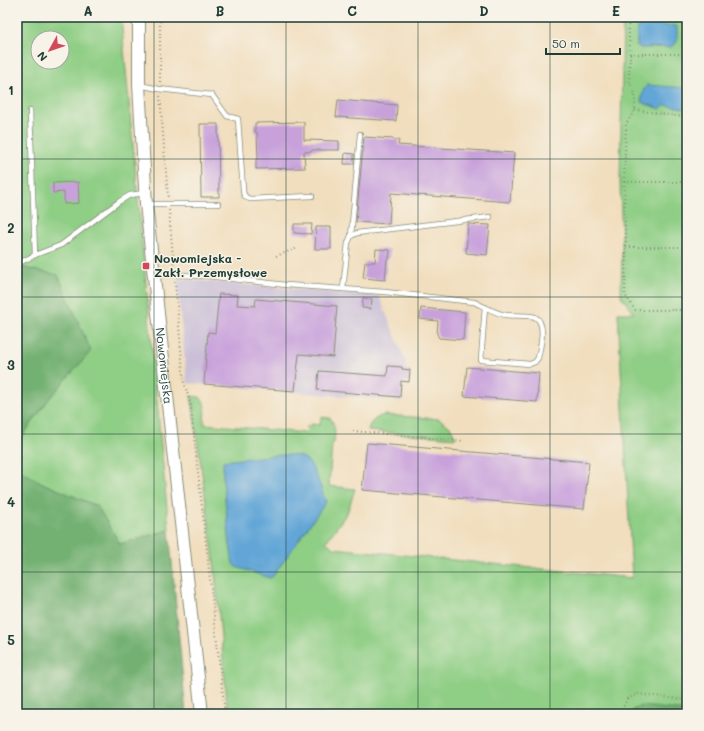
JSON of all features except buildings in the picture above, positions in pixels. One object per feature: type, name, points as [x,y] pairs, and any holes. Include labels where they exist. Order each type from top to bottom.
[{"type":"street","name":"Nowomiejska","points":[[139,17],[139,86],[146,198],[202,714]]},
{"type":"lane","points":[[139,86],[212,95],[227,116],[238,119],[242,190],[243,195],[247,199],[312,196]]},
{"type":"lane","points":[[30,111],[35,255]]},
{"type":"lane","points":[[343,289],[347,248],[351,236],[360,134]]},
{"type":"lane","points":[[17,264],[61,245],[130,195],[168,204],[218,204]]},
{"type":"lane","points":[[351,236],[357,233],[490,218]]},
{"type":"lane","points":[[154,276],[208,276],[286,285],[385,292],[474,302],[504,315],[534,317],[540,323],[542,330],[538,358],[536,362],[530,364],[481,360],[485,307]]},
{"type":"path","points":[[160,17],[160,89],[168,204],[184,382],[191,408],[225,714]]},
{"type":"path","points":[[628,17],[630,54],[629,80],[635,94],[635,110],[626,124],[624,182],[626,247],[625,296],[635,310],[687,310]]},
{"type":"path","points":[[630,54],[687,54]]},
{"type":"path","points":[[635,110],[676,116],[687,116]]},
{"type":"path","points":[[624,182],[687,182]]},
{"type":"path","points":[[626,247],[687,247]]},
{"type":"path","points":[[276,256],[298,248]]},
{"type":"path","points":[[353,431],[463,441]]},
{"type":"path","points":[[622,714],[622,710],[627,699],[638,694],[687,700]]},
{"type":"shaded area","points":[[177,279],[379,296],[406,362],[402,401],[187,383]]},
{"type":"green space","points":[[19,17],[121,17],[169,530],[120,544],[97,506],[44,484],[17,469],[17,444],[48,400],[20,267],[17,269],[17,19]]},
{"type":"green space","points":[[623,17],[687,17],[687,714],[228,714],[214,561],[191,396],[200,397],[203,400],[205,406],[204,424],[306,433],[307,426],[311,426],[311,424],[320,425],[321,417],[330,418],[335,433],[334,443],[332,443],[329,486],[355,489],[347,513],[326,542],[334,548],[632,578],[618,313],[634,313],[621,296],[622,248],[620,182]]},
{"type":"green space","points":[[20,267],[58,275],[91,351],[48,400],[17,444],[17,269]]},
{"type":"green space","points":[[385,415],[439,419],[451,428],[456,438],[368,431],[374,420]]},
{"type":"green space","points":[[17,469],[44,484],[97,506],[120,544],[169,530],[186,714],[17,714]]},
{"type":"green space","points":[[641,706],[687,711],[687,714],[632,714],[633,710]]},
{"type":"water","points":[[642,25],[677,26],[677,42],[671,47],[641,48],[637,46],[637,27]]},
{"type":"water","points":[[647,85],[687,88],[687,109],[665,105],[660,109],[641,102],[643,91]]},
{"type":"water","points":[[277,455],[298,456],[308,461],[314,471],[326,502],[273,576],[270,578],[236,567],[233,564],[223,481],[223,461]]},
{"type":"place","name":"Nowomiejska - Zakł. Przemysłowe","points":[[146,266]]}]
